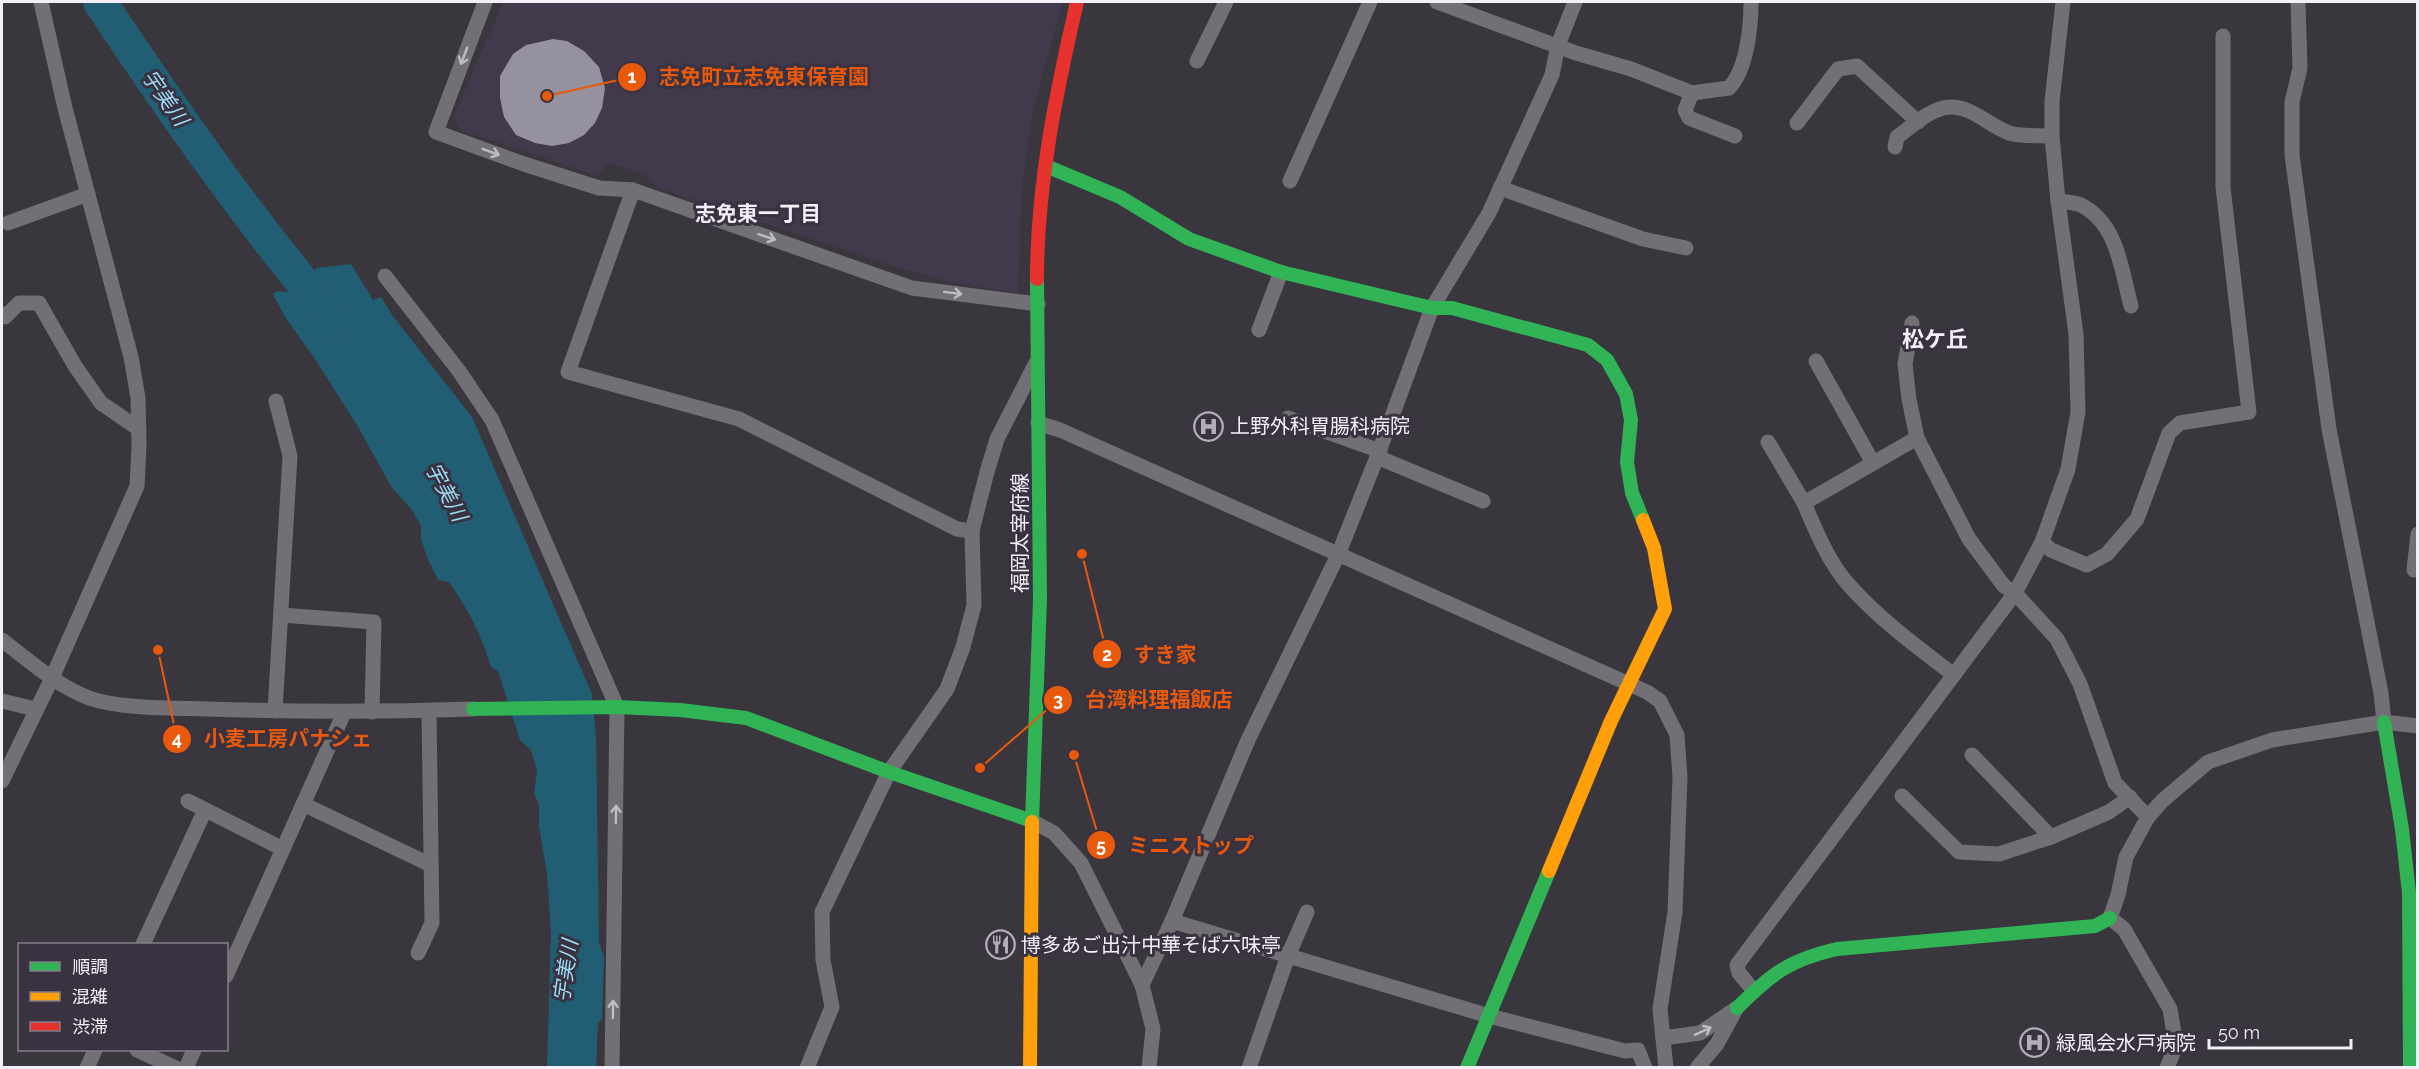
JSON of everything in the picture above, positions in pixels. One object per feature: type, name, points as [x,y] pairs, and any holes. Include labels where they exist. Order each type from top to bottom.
[{"type":"street","points":[[2,781],[52,678],[137,486],[138,398],[131,357],[88,195],[41,2]]},
{"type":"street","points":[[485,2],[436,132],[599,188],[633,190],[912,288],[1038,304]]},
{"type":"street","name":"福岡太宰府線","points":[[1030,1068],[1032,821],[1040,599],[1037,232],[1056,93],[1077,2]]},
{"type":"street","points":[[1197,61],[1226,2]]},
{"type":"street","points":[[1290,181],[1370,2]]},
{"type":"street","points":[[1437,2],[1692,93],[1729,88],[1736,81],[1751,27],[1751,2]]},
{"type":"street","points":[[1142,985],[1172,921],[1248,740],[1338,555],[1432,308],[1489,213],[1552,75],[1558,45],[1575,2]]},
{"type":"street","points":[[1754,991],[1739,973],[1737,965],[2015,593],[2042,542],[2068,469],[2078,412],[2076,334],[2058,201],[2052,135],[2052,101],[2063,2]]},
{"type":"street","points":[[2298,2],[2300,68],[2292,102],[2292,155],[2329,429],[2381,693],[2402,829],[2409,893],[2414,1047],[2410,1068]]},
{"type":"street","points":[[2042,542],[2051,550],[2087,565],[2107,554],[2137,519],[2169,433],[2180,423],[2249,412],[2223,187],[2223,36]]},
{"type":"street","points":[[1797,123],[1838,69],[1857,66],[1918,122]]},
{"type":"street","points":[[1692,93],[1685,110],[1689,118],[1735,136]]},
{"type":"street","points":[[1895,147],[1897,137],[1935,111],[1949,107],[1964,109],[1997,128],[2013,134],[2052,135]]},
{"type":"street","points":[[1046,166],[1120,197],[1189,239],[1281,272],[1432,308],[1452,308],[1588,345],[1607,360],[1626,394],[1631,420],[1627,462],[1632,493],[1654,548],[1665,609],[1627,683],[1467,1068]]},
{"type":"street","points":[[1500,188],[1643,239],[1686,248]]},
{"type":"street","points":[[633,190],[568,372],[739,419],[957,529],[972,531]]},
{"type":"street","points":[[8,223],[88,195]]},
{"type":"street","points":[[2058,201],[2079,204],[2100,219],[2112,235],[2131,306]]},
{"type":"street","points":[[1259,330],[1281,272]]},
{"type":"street","points":[[385,276],[459,371],[492,420],[617,707],[612,1068]]},
{"type":"street","points":[[2,314],[5,317],[19,303],[39,303],[75,366],[101,403],[139,429]]},
{"type":"street","points":[[1912,322],[1905,364],[1908,399],[1917,438],[1968,539],[2004,586],[2015,593],[2057,639],[2080,684],[2115,783],[2148,817]]},
{"type":"street","points":[[807,1068],[832,1007],[824,960],[822,912],[889,772],[947,689],[963,647],[974,605],[972,531],[997,439],[1037,360]]},
{"type":"street","points":[[1816,361],[1873,463]]},
{"type":"street","points":[[275,711],[290,456],[276,401]]},
{"type":"street","points":[[1288,418],[1378,454],[1483,501]]},
{"type":"street","points":[[1038,423],[1060,430],[1627,683],[1660,701],[1677,735],[1680,777],[1675,912],[1660,1009],[1666,1068]]},
{"type":"street","points":[[1804,503],[1917,438]]},
{"type":"street","points":[[1768,442],[1804,503],[1821,545],[1848,584],[1901,635],[1954,675]]},
{"type":"street","points":[[2414,570],[2418,534]]},
{"type":"street","points":[[280,615],[374,622],[372,712]]},
{"type":"street","points":[[2,640],[52,678],[90,698],[123,704],[162,708],[344,713],[617,707],[680,710],[746,718],[889,772],[1032,821],[1054,833],[1081,863],[1142,985],[1153,1029],[1148,1067]]},
{"type":"street","points":[[2,701],[35,709]]},
{"type":"street","points":[[418,952],[432,922],[429,711]]},
{"type":"street","points":[[228,972],[344,713]]},
{"type":"street","points":[[1663,1038],[1700,1034],[1737,1008],[1771,974],[1788,963],[1813,954],[1837,949],[2095,926],[2110,918],[2118,895],[2126,857],[2148,817],[2162,801],[2208,762],[2272,740],[2384,722],[2418,726]]},
{"type":"street","points":[[1972,755],[2051,837]]},
{"type":"street","points":[[1902,796],[1959,852],[1999,854],[2051,837],[2109,812],[2130,797]]},
{"type":"street","points":[[188,801],[283,849]]},
{"type":"street","points":[[303,804],[431,865]]},
{"type":"street","points":[[144,943],[205,810]]},
{"type":"street","points":[[1249,1068],[1288,956],[1307,912]]},
{"type":"street","points":[[2110,918],[2124,928],[2170,1009],[2176,1045],[2167,1068]]},
{"type":"street","points":[[1172,921],[1489,1016],[1625,1051],[1638,1050],[1645,1068]]},
{"type":"street","points":[[1697,1068],[1717,1044],[1737,1008]]},
{"type":"street","points":[[87,1068],[95,1051]]},
{"type":"street","points":[[140,1051],[176,1068]]},
{"type":"street","points":[[186,1068],[194,1051]]},
{"type":"shaded area","points":[[503,2],[1063,2],[1034,106],[1022,184],[1018,293],[954,283],[896,267],[658,188],[647,176],[608,162],[598,176],[460,130],[454,116]]},
{"type":"water","points":[[351,264],[373,300],[381,297],[392,315],[472,417],[592,694],[596,737],[599,942],[604,957],[602,1019],[598,1023],[596,1067],[547,1067],[551,931],[547,874],[539,826],[539,804],[534,794],[537,771],[531,750],[520,740],[498,671],[491,667],[479,634],[456,592],[449,582],[438,580],[421,539],[421,526],[412,510],[392,488],[360,430],[285,317],[273,294],[278,291],[293,292],[303,289],[310,282],[316,268]]},
{"type":"building","points":[[553,39],[567,41],[584,51],[599,67],[605,88],[602,108],[595,123],[584,135],[569,143],[552,146],[535,143],[516,135],[504,117],[500,98],[500,76],[513,54],[526,45]]},
{"type":"waterway","name":"宇美川","points":[[100,2],[214,166],[337,324]]},
{"type":"traffic: fast","points":[[1046,166],[1120,197],[1189,239],[1281,272],[1432,308],[1452,308],[1588,345],[1607,360],[1626,394],[1631,420],[1627,462],[1632,493],[1643,520]]},
{"type":"traffic: fast","points":[[1032,822],[1040,599],[1037,279]]},
{"type":"traffic: fast","points":[[473,709],[617,707],[680,710],[746,718],[889,772],[1032,821]]},
{"type":"traffic: fast","points":[[2384,722],[2402,829],[2409,893],[2410,1068]]},
{"type":"traffic: fast","points":[[1467,1068],[1549,871]]},
{"type":"traffic: fast","points":[[1737,1008],[1771,977],[1793,964],[1820,953],[1837,949],[2095,926],[2110,918]]},
{"type":"traffic: slow","points":[[1549,871],[1611,721],[1665,609],[1654,548],[1643,520]]},
{"type":"traffic: slow","points":[[1030,1068],[1032,822]]},
{"type":"traffic: jam","points":[[1037,279],[1040,209],[1049,139],[1077,2]]},
{"type":"place","name":"志免町立志免東保育園","points":[[547,96]]},
{"type":"place","name":"上野外科胃腸科病院","points":[[1209,426]]},
{"type":"place","name":"すき家","points":[[1082,554]]},
{"type":"place","name":"小麦工房パナシェ","points":[[158,650]]},
{"type":"place","name":"ミニストップ","points":[[1074,755]]},
{"type":"place","name":"台湾料理福飯店","points":[[980,768]]},
{"type":"place","name":"博多あご出汁中華そば六味亭","points":[[1000,945]]},
{"type":"place","name":"緑風会水戸病院","points":[[2035,1043]]},
{"type":"district","name":"志免東一丁目","points":[[758,214]]},
{"type":"district","name":"松ケ丘","points":[[1935,339]]}]
